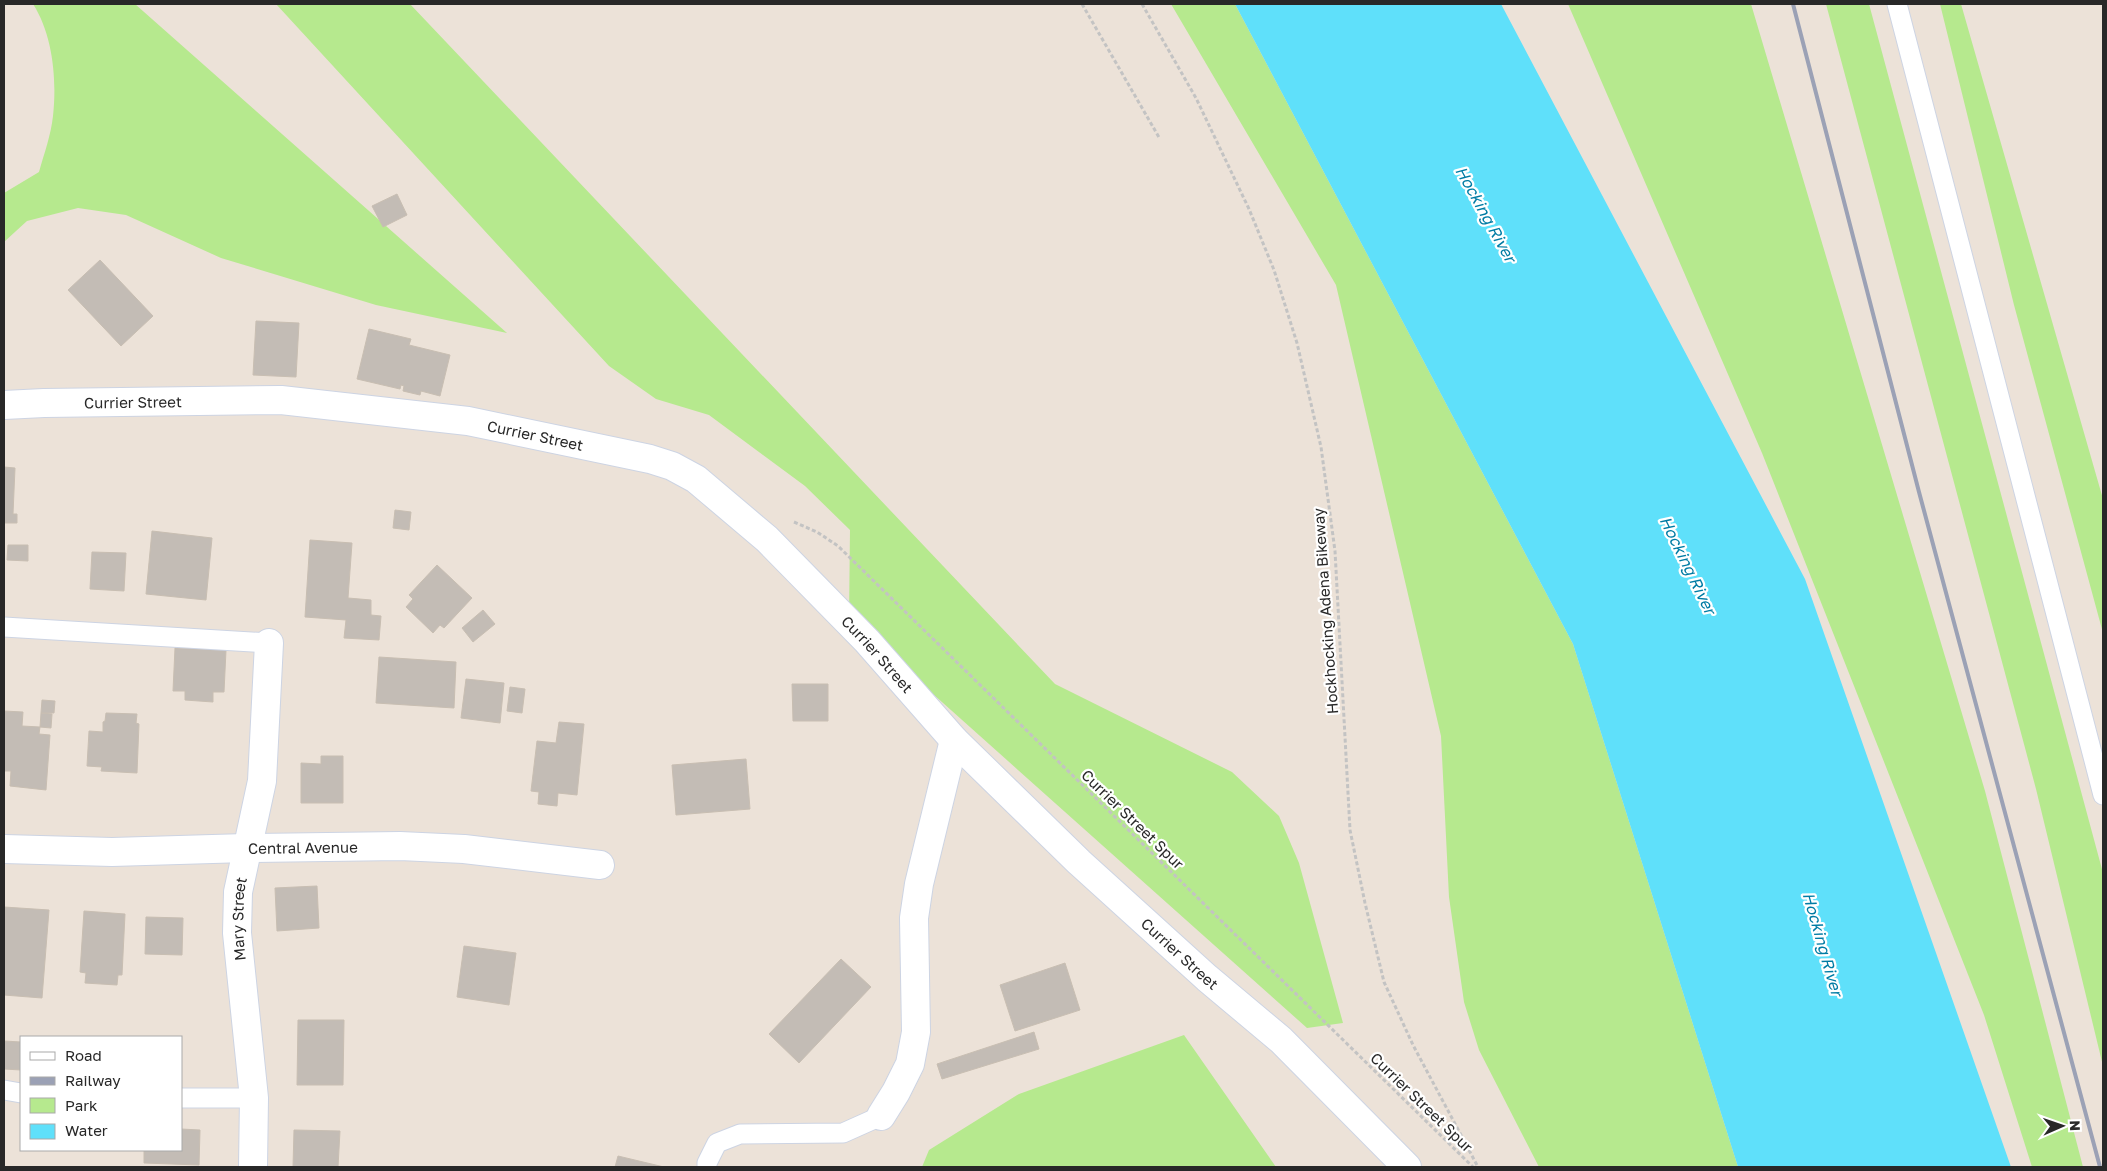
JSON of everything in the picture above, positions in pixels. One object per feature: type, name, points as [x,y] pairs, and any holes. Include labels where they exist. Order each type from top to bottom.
[{"type":"street","name":"Currier Street","points":[[4,405],[44,402],[266,399],[417,414],[468,421],[650,459],[672,466],[696,479],[767,539],[870,645],[954,740],[1079,862],[1207,978],[1281,1040],[1407,1167]]},
{"type":"street","name":"Mary Street","points":[[252,1167],[254,1098],[238,933],[238,892],[262,781],[269,642]]},
{"type":"street","points":[[881,1116],[910,1064],[916,1032],[914,918],[919,884],[954,740]]},
{"type":"street","name":"Central Avenue","points":[[4,849],[112,852],[400,846],[464,848],[600,865]]},
{"type":"lane","points":[[1898,4],[2103,795]]},
{"type":"lane","points":[[4,626],[269,642]]},
{"type":"lane","points":[[4,1090],[20,1093]]},
{"type":"lane","points":[[182,1098],[254,1098]]},
{"type":"lane","points":[[707,1167],[707,1163],[717,1143],[740,1134],[843,1133],[881,1116]]},
{"type":"path","points":[[1082,4],[1160,139]]},
{"type":"path","name":"Hockhocking Adena Bikeway","points":[[1142,4],[1196,98],[1249,209],[1274,270],[1296,343],[1321,447],[1335,551],[1350,830],[1365,903],[1384,982],[1413,1045],[1478,1167]]},
{"type":"path","name":"Currier Street Spur","points":[[767,539],[782,522],[797,522],[838,546],[1473,1167]]},
{"type":"green space","points":[[33,4],[135,4],[507,333],[376,305],[221,258],[126,215],[78,208],[27,221],[4,242],[4,193],[39,172],[53,116],[54,73],[52,58],[45,30]]},
{"type":"green space","points":[[276,4],[410,4],[1055,684],[1232,772],[1279,816],[1299,863],[1343,1023],[1307,1028],[849,619],[850,530],[805,486],[709,415],[656,399],[609,366]]},
{"type":"green space","points":[[1171,4],[1235,4],[1573,644],[1738,1167],[1539,1167],[1479,1050],[1464,1002],[1449,897],[1441,736],[1336,285]]},
{"type":"green space","points":[[1568,4],[1751,4],[1985,791],[2083,1167],[2032,1167],[1984,1015],[1762,453]]},
{"type":"green space","points":[[1826,4],[1869,4],[2103,873],[2103,1066],[2036,789]]},
{"type":"green space","points":[[1940,4],[1961,4],[2103,499],[2103,633],[2014,305]]},
{"type":"green space","points":[[1184,1035],[1276,1167],[922,1167],[929,1150],[1019,1094]]},
{"type":"water","name":"Hocking River","points":[[1235,4],[1501,4],[1805,579],[2011,1167],[1738,1167],[1573,644]]},
{"type":"building","points":[[397,194],[407,215],[383,227],[372,206]]},
{"type":"building","points":[[100,260],[153,316],[121,346],[68,290]]},
{"type":"building","points":[[256,321],[299,323],[296,377],[253,375]]},
{"type":"building","points":[[369,329],[411,339],[409,345],[450,355],[440,396],[421,391],[420,395],[403,391],[404,386],[401,385],[400,389],[357,379]]},
{"type":"building","points":[[4,467],[15,468],[13,514],[17,514],[17,523],[4,523]]},
{"type":"building","points":[[395,510],[411,512],[409,530],[393,528]]},
{"type":"building","points":[[152,531],[212,538],[206,600],[146,594]]},
{"type":"building","points":[[310,540],[352,543],[348,598],[371,600],[371,615],[381,616],[379,640],[344,638],[346,620],[305,617]]},
{"type":"building","points":[[8,545],[28,545],[28,561],[7,560]]},
{"type":"building","points":[[92,552],[126,553],[124,591],[90,589]]},
{"type":"building","points":[[437,565],[472,598],[444,628],[440,625],[433,633],[406,607],[413,599],[409,595]]},
{"type":"building","points":[[483,610],[495,624],[473,642],[462,628]]},
{"type":"building","points":[[175,648],[226,650],[224,692],[213,692],[213,702],[185,700],[185,691],[173,691]]},
{"type":"building","points":[[379,657],[456,662],[454,708],[376,703]]},
{"type":"building","points":[[466,679],[504,683],[500,723],[461,718]]},
{"type":"building","points":[[792,684],[828,684],[828,721],[793,721]]},
{"type":"building","points":[[510,687],[525,689],[522,713],[507,711]]},
{"type":"building","points":[[42,700],[55,701],[54,713],[41,713]]},
{"type":"building","points":[[4,711],[23,712],[22,726],[40,727],[39,734],[50,735],[46,790],[10,786],[11,771],[4,771]]},
{"type":"building","points":[[41,713],[52,714],[51,728],[40,727]]},
{"type":"building","points":[[106,713],[137,714],[136,723],[139,724],[137,773],[101,771],[102,767],[87,766],[89,731],[103,732],[103,722],[105,721]]},
{"type":"building","points":[[559,722],[584,724],[577,795],[558,793],[557,806],[538,804],[539,792],[531,791],[537,741],[556,743]]},
{"type":"building","points":[[321,756],[343,756],[343,803],[301,803],[301,763],[321,764]]},
{"type":"building","points":[[746,759],[750,809],[676,815],[672,765]]},
{"type":"building","points":[[317,886],[319,928],[277,931],[275,888]]},
{"type":"building","points":[[4,907],[49,910],[42,998],[4,995]]},
{"type":"building","points":[[84,911],[125,914],[122,975],[118,975],[117,985],[85,983],[86,973],[80,972]]},
{"type":"building","points":[[146,917],[183,918],[182,955],[145,954]]},
{"type":"building","points":[[464,946],[516,953],[509,1005],[457,997]]},
{"type":"building","points":[[841,959],[871,987],[799,1063],[769,1034]]},
{"type":"building","points":[[1065,963],[1080,1010],[1015,1031],[1000,985]]},
{"type":"building","points":[[298,1020],[344,1020],[343,1085],[297,1085]]},
{"type":"building","points":[[1034,1032],[1039,1049],[942,1079],[937,1064]]},
{"type":"building","points":[[4,1041],[20,1042],[20,1070],[4,1069]]},
{"type":"building","points":[[182,1129],[200,1130],[199,1165],[144,1163],[144,1151],[182,1151]]},
{"type":"building","points":[[294,1130],[340,1131],[338,1167],[293,1167]]},
{"type":"building","points":[[618,1156],[664,1167],[615,1167]]},
{"type":"railway","points":[[1793,4],[1919,492],[2100,1167]]}]
